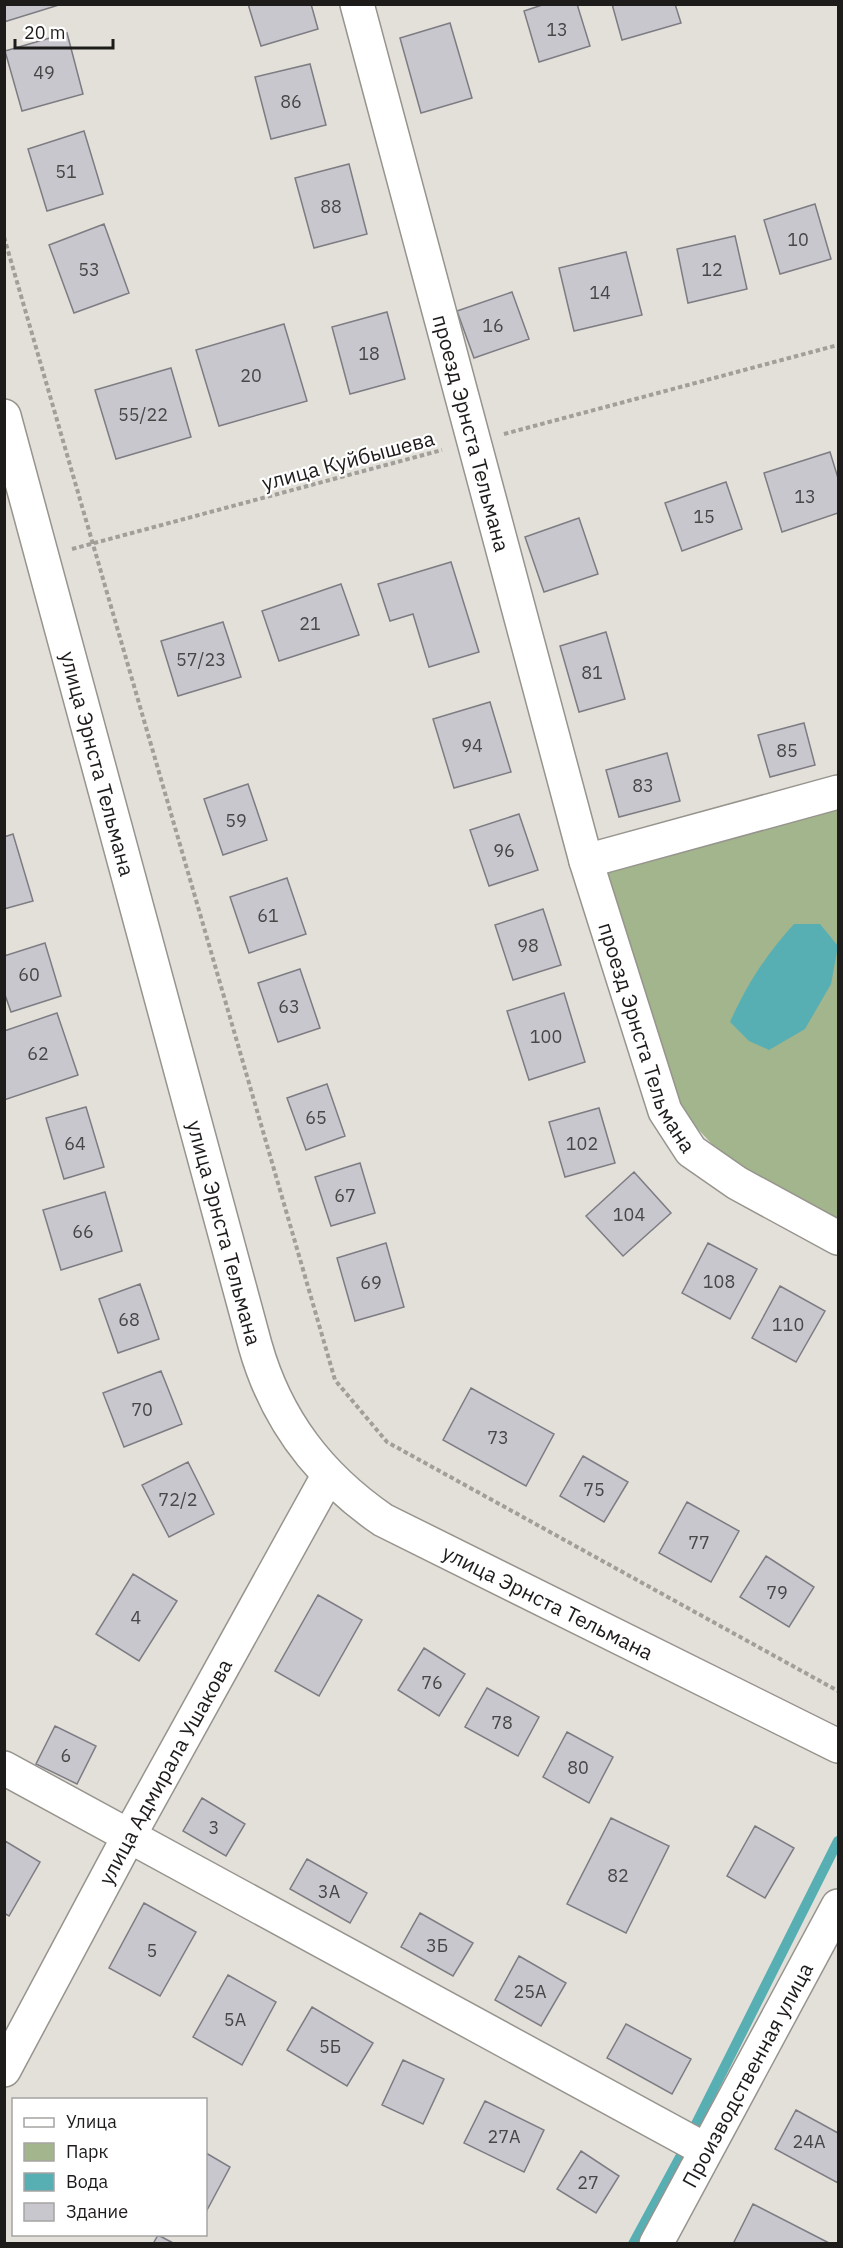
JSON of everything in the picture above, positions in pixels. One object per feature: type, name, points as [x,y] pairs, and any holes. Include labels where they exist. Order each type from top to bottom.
[{"type":"street","name":"проезд Эрнста Тельмана","points":[[357,4],[586,861],[664,1111],[691,1151],[737,1183],[838,1238]]},
{"type":"street","name":"улица Эрнста Тельмана","points":[[4,416],[259,1359],[273,1397],[287,1421],[328,1476],[364,1507],[393,1526],[838,1746]]},
{"type":"street","points":[[586,861],[838,792]]},
{"type":"street","name":"улица Адмирала Ушакова","points":[[4,2070],[129,1836],[328,1476]]},
{"type":"street","points":[[4,1768],[706,2150]]},
{"type":"street","name":"Производственная улица","points":[[656,2244],[838,1906]]},
{"type":"path","points":[[4,237],[335,1380],[387,1442],[838,1691]]},
{"type":"path","name":"улица Куйбышева","points":[[42,556],[838,345]]},
{"type":"green space","points":[[838,800],[838,1225],[738,1172],[681,1111],[601,871]]},
{"type":"water","points":[[794,924],[820,924],[838,946],[831,984],[805,1029],[769,1050],[749,1041],[730,1022],[758,970]]},
{"type":"building","points":[[4,4],[62,4],[4,22]]},
{"type":"building","points":[[248,4],[311,4],[318,29],[261,46]]},
{"type":"building","points":[[545,4],[577,4],[590,46],[539,62],[524,11]]},
{"type":"building","points":[[612,4],[675,4],[681,23],[622,40]]},
{"type":"building","points":[[450,23],[472,98],[421,113],[400,38]]},
{"type":"building","points":[[67,33],[83,94],[22,111],[5,51]]},
{"type":"building","points":[[310,64],[326,125],[271,139],[255,77]]},
{"type":"building","points":[[84,131],[103,194],[47,211],[28,149]]},
{"type":"building","points":[[349,164],[367,234],[314,248],[295,178]]},
{"type":"building","points":[[815,204],[831,259],[780,274],[764,220]]},
{"type":"building","points":[[104,224],[129,293],[74,313],[49,245]]},
{"type":"building","points":[[735,236],[747,289],[688,303],[677,249]]},
{"type":"building","points":[[626,252],[642,315],[574,331],[559,268]]},
{"type":"building","points":[[512,292],[529,339],[474,358],[457,311]]},
{"type":"building","points":[[387,312],[405,379],[350,394],[332,327]]},
{"type":"building","points":[[284,324],[307,401],[219,426],[196,350]]},
{"type":"building","points":[[171,368],[191,437],[116,459],[95,390]]},
{"type":"building","points":[[830,452],[838,478],[838,513],[782,532],[764,473]]},
{"type":"building","points":[[726,482],[742,529],[682,551],[665,503]]},
{"type":"building","points":[[579,518],[598,574],[544,592],[525,537]]},
{"type":"building","points":[[451,562],[479,652],[429,667],[413,614],[390,621],[378,584]]},
{"type":"building","points":[[341,584],[359,635],[279,661],[262,611]]},
{"type":"building","points":[[223,622],[241,677],[178,696],[161,641]]},
{"type":"building","points":[[606,632],[625,699],[579,712],[560,646]]},
{"type":"building","points":[[490,702],[511,772],[454,788],[433,719]]},
{"type":"building","points":[[804,723],[815,765],[770,777],[758,735]]},
{"type":"building","points":[[667,753],[680,801],[619,817],[606,770]]},
{"type":"building","points":[[248,784],[267,840],[223,855],[204,799]]},
{"type":"building","points":[[519,814],[538,870],[489,886],[470,830]]},
{"type":"building","points":[[13,834],[33,901],[4,909],[4,837]]},
{"type":"building","points":[[287,878],[306,934],[249,953],[230,897]]},
{"type":"building","points":[[543,909],[561,965],[513,980],[495,925]]},
{"type":"building","points":[[45,943],[61,996],[11,1012],[4,992],[4,956]]},
{"type":"building","points":[[300,969],[320,1028],[278,1042],[258,983]]},
{"type":"building","points":[[564,993],[585,1062],[529,1080],[507,1011]]},
{"type":"building","points":[[57,1013],[78,1075],[4,1100],[4,1031]]},
{"type":"building","points":[[327,1084],[345,1136],[306,1150],[287,1098]]},
{"type":"building","points":[[86,1107],[104,1167],[64,1179],[46,1118]]},
{"type":"building","points":[[599,1108],[615,1163],[565,1177],[549,1122]]},
{"type":"building","points":[[360,1163],[375,1213],[331,1226],[315,1177]]},
{"type":"building","points":[[634,1172],[671,1213],[623,1256],[586,1216]]},
{"type":"building","points":[[105,1192],[122,1251],[61,1270],[43,1210]]},
{"type":"building","points":[[386,1243],[404,1307],[355,1321],[337,1258]]},
{"type":"building","points":[[708,1243],[757,1269],[730,1319],[682,1293]]},
{"type":"building","points":[[140,1284],[159,1339],[118,1353],[99,1299]]},
{"type":"building","points":[[780,1286],[825,1311],[796,1362],[752,1338]]},
{"type":"building","points":[[161,1371],[182,1424],[124,1447],[103,1393]]},
{"type":"building","points":[[471,1388],[554,1434],[526,1486],[443,1440]]},
{"type":"building","points":[[583,1456],[628,1482],[604,1522],[560,1496]]},
{"type":"building","points":[[188,1462],[214,1514],[169,1537],[142,1485]]},
{"type":"building","points":[[687,1502],[739,1531],[711,1582],[659,1553]]},
{"type":"building","points":[[766,1556],[814,1587],[789,1627],[740,1597]]},
{"type":"building","points":[[133,1574],[177,1601],[139,1661],[96,1634]]},
{"type":"building","points":[[318,1595],[362,1620],[319,1696],[275,1671]]},
{"type":"building","points":[[424,1648],[465,1674],[439,1716],[398,1690]]},
{"type":"building","points":[[487,1688],[539,1717],[518,1756],[465,1727]]},
{"type":"building","points":[[55,1726],[96,1746],[77,1784],[36,1764]]},
{"type":"building","points":[[567,1732],[613,1757],[589,1803],[543,1777]]},
{"type":"building","points":[[202,1798],[245,1824],[226,1856],[183,1831]]},
{"type":"building","points":[[611,1818],[669,1846],[626,1933],[567,1904]]},
{"type":"building","points":[[755,1826],[794,1848],[765,1898],[727,1876]]},
{"type":"building","points":[[5,1841],[40,1862],[9,1916],[4,1913]]},
{"type":"building","points":[[307,1859],[367,1893],[350,1923],[290,1889]]},
{"type":"building","points":[[144,1903],[196,1932],[160,1996],[109,1968]]},
{"type":"building","points":[[420,1913],[473,1943],[453,1976],[401,1947]]},
{"type":"building","points":[[519,1956],[566,1983],[541,2026],[495,2000]]},
{"type":"building","points":[[228,1975],[276,2002],[242,2065],[193,2037]]},
{"type":"building","points":[[312,2007],[373,2043],[347,2086],[287,2050]]},
{"type":"building","points":[[626,2024],[691,2059],[672,2094],[607,2058]]},
{"type":"building","points":[[403,2060],[444,2079],[423,2124],[382,2105]]},
{"type":"building","points":[[485,2101],[544,2130],[524,2172],[464,2143]]},
{"type":"building","points":[[796,2110],[838,2133],[838,2183],[775,2149]]},
{"type":"building","points":[[581,2151],[619,2176],[596,2213],[557,2189]]},
{"type":"building","points":[[207,2154],[230,2167],[207,2210]]},
{"type":"building","points":[[753,2204],[831,2244],[733,2244]]},
{"type":"building","points":[[157,2236],[160,2236],[175,2244],[153,2244]]},
{"type":"waterway","points":[[693,2130],[838,1841]]},
{"type":"waterway","points":[[633,2244],[685,2148]]}]
